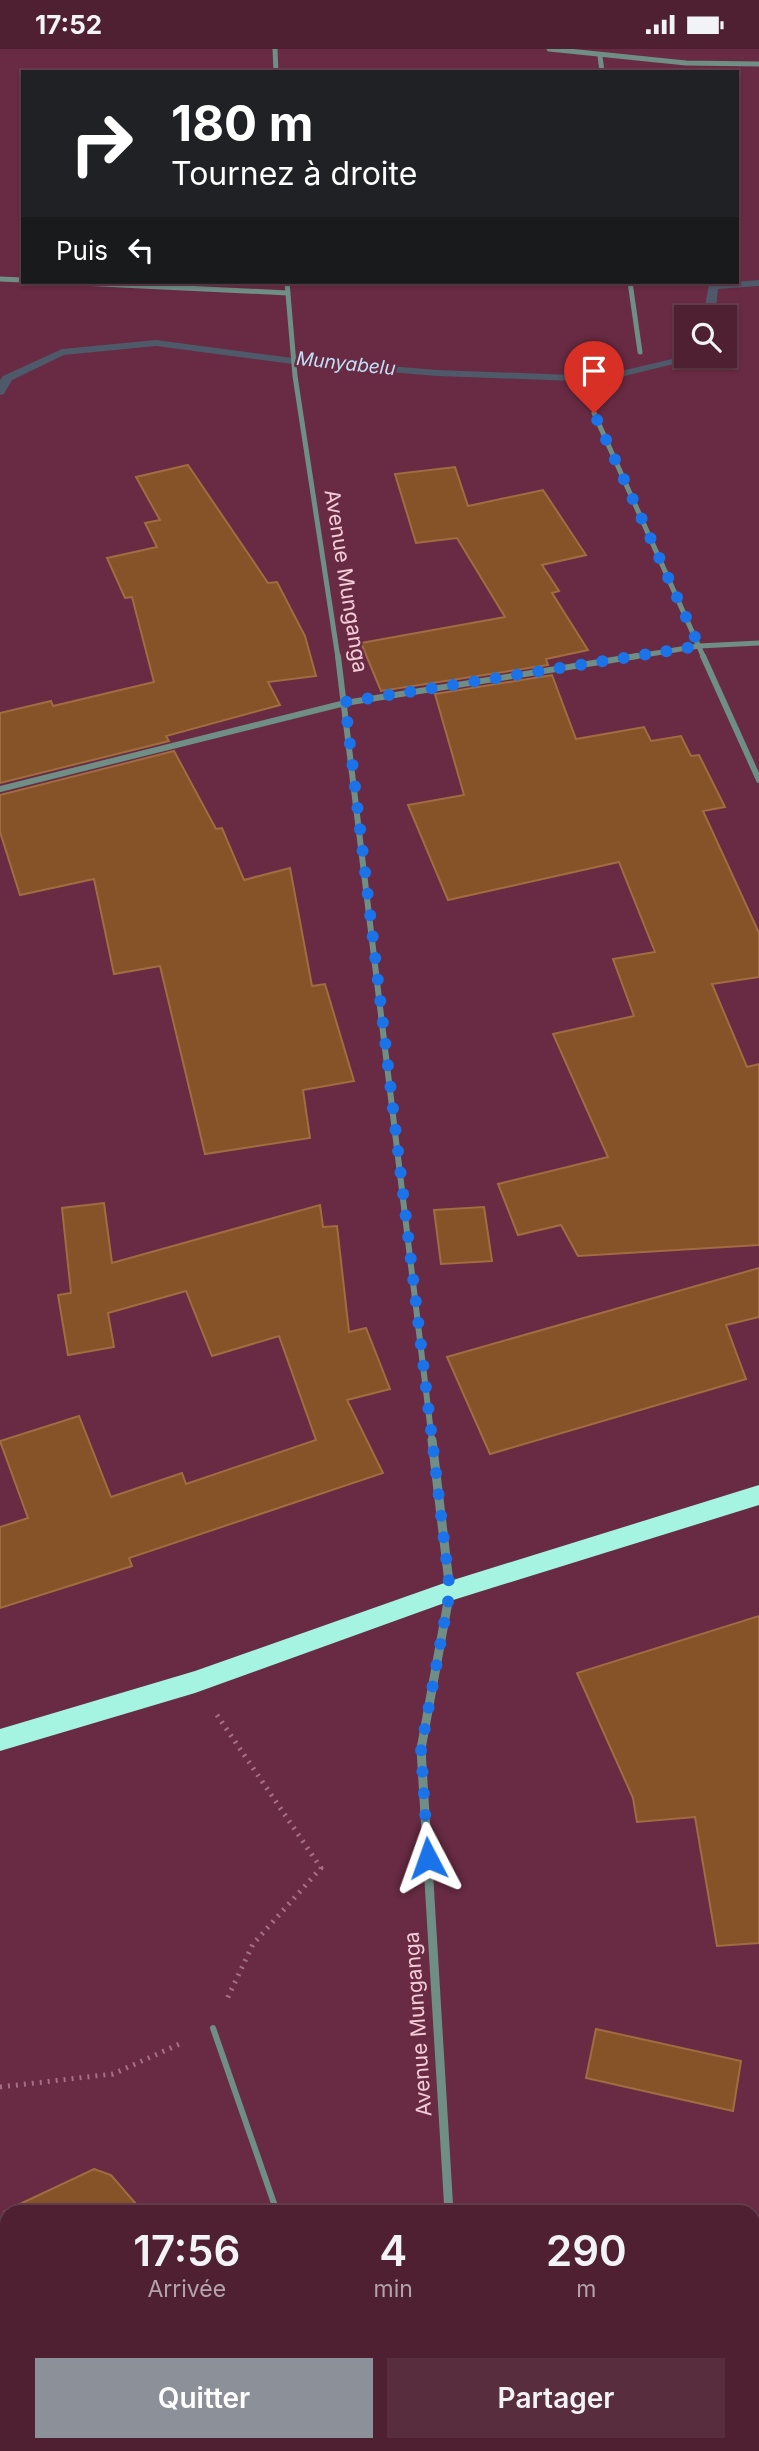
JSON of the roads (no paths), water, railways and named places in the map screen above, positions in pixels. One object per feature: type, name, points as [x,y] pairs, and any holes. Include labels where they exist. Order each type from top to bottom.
[{"type":"highway","points":[[0,1740],[195,1682],[450,1591],[759,1495]]},
{"type":"street","points":[[275,49],[276,70]]},
{"type":"street","points":[[549,49],[600,56],[759,64]]},
{"type":"street","points":[[600,56],[602,70]]},
{"type":"street","points":[[0,279],[21,280]]},
{"type":"street","points":[[101,284],[288,293],[287,284]]},
{"type":"street","points":[[630,284],[639,352]]},
{"type":"street","name":"Avenue Munganga","points":[[288,293],[295,376],[345,702],[450,1591],[421,1749],[449,2205]]},
{"type":"street","points":[[594,413],[759,780]]},
{"type":"street","points":[[0,789],[345,702],[699,646],[759,643]]},
{"type":"lane","points":[[213,2028],[275,2205]]},
{"type":"waterway","name":"Munyabelu","points":[[711,305],[713,286],[759,283]]},
{"type":"waterway","name":"Munyabelu","points":[[0,392],[7,378],[62,352],[156,343],[293,361],[437,373],[600,379],[674,362]]}]
